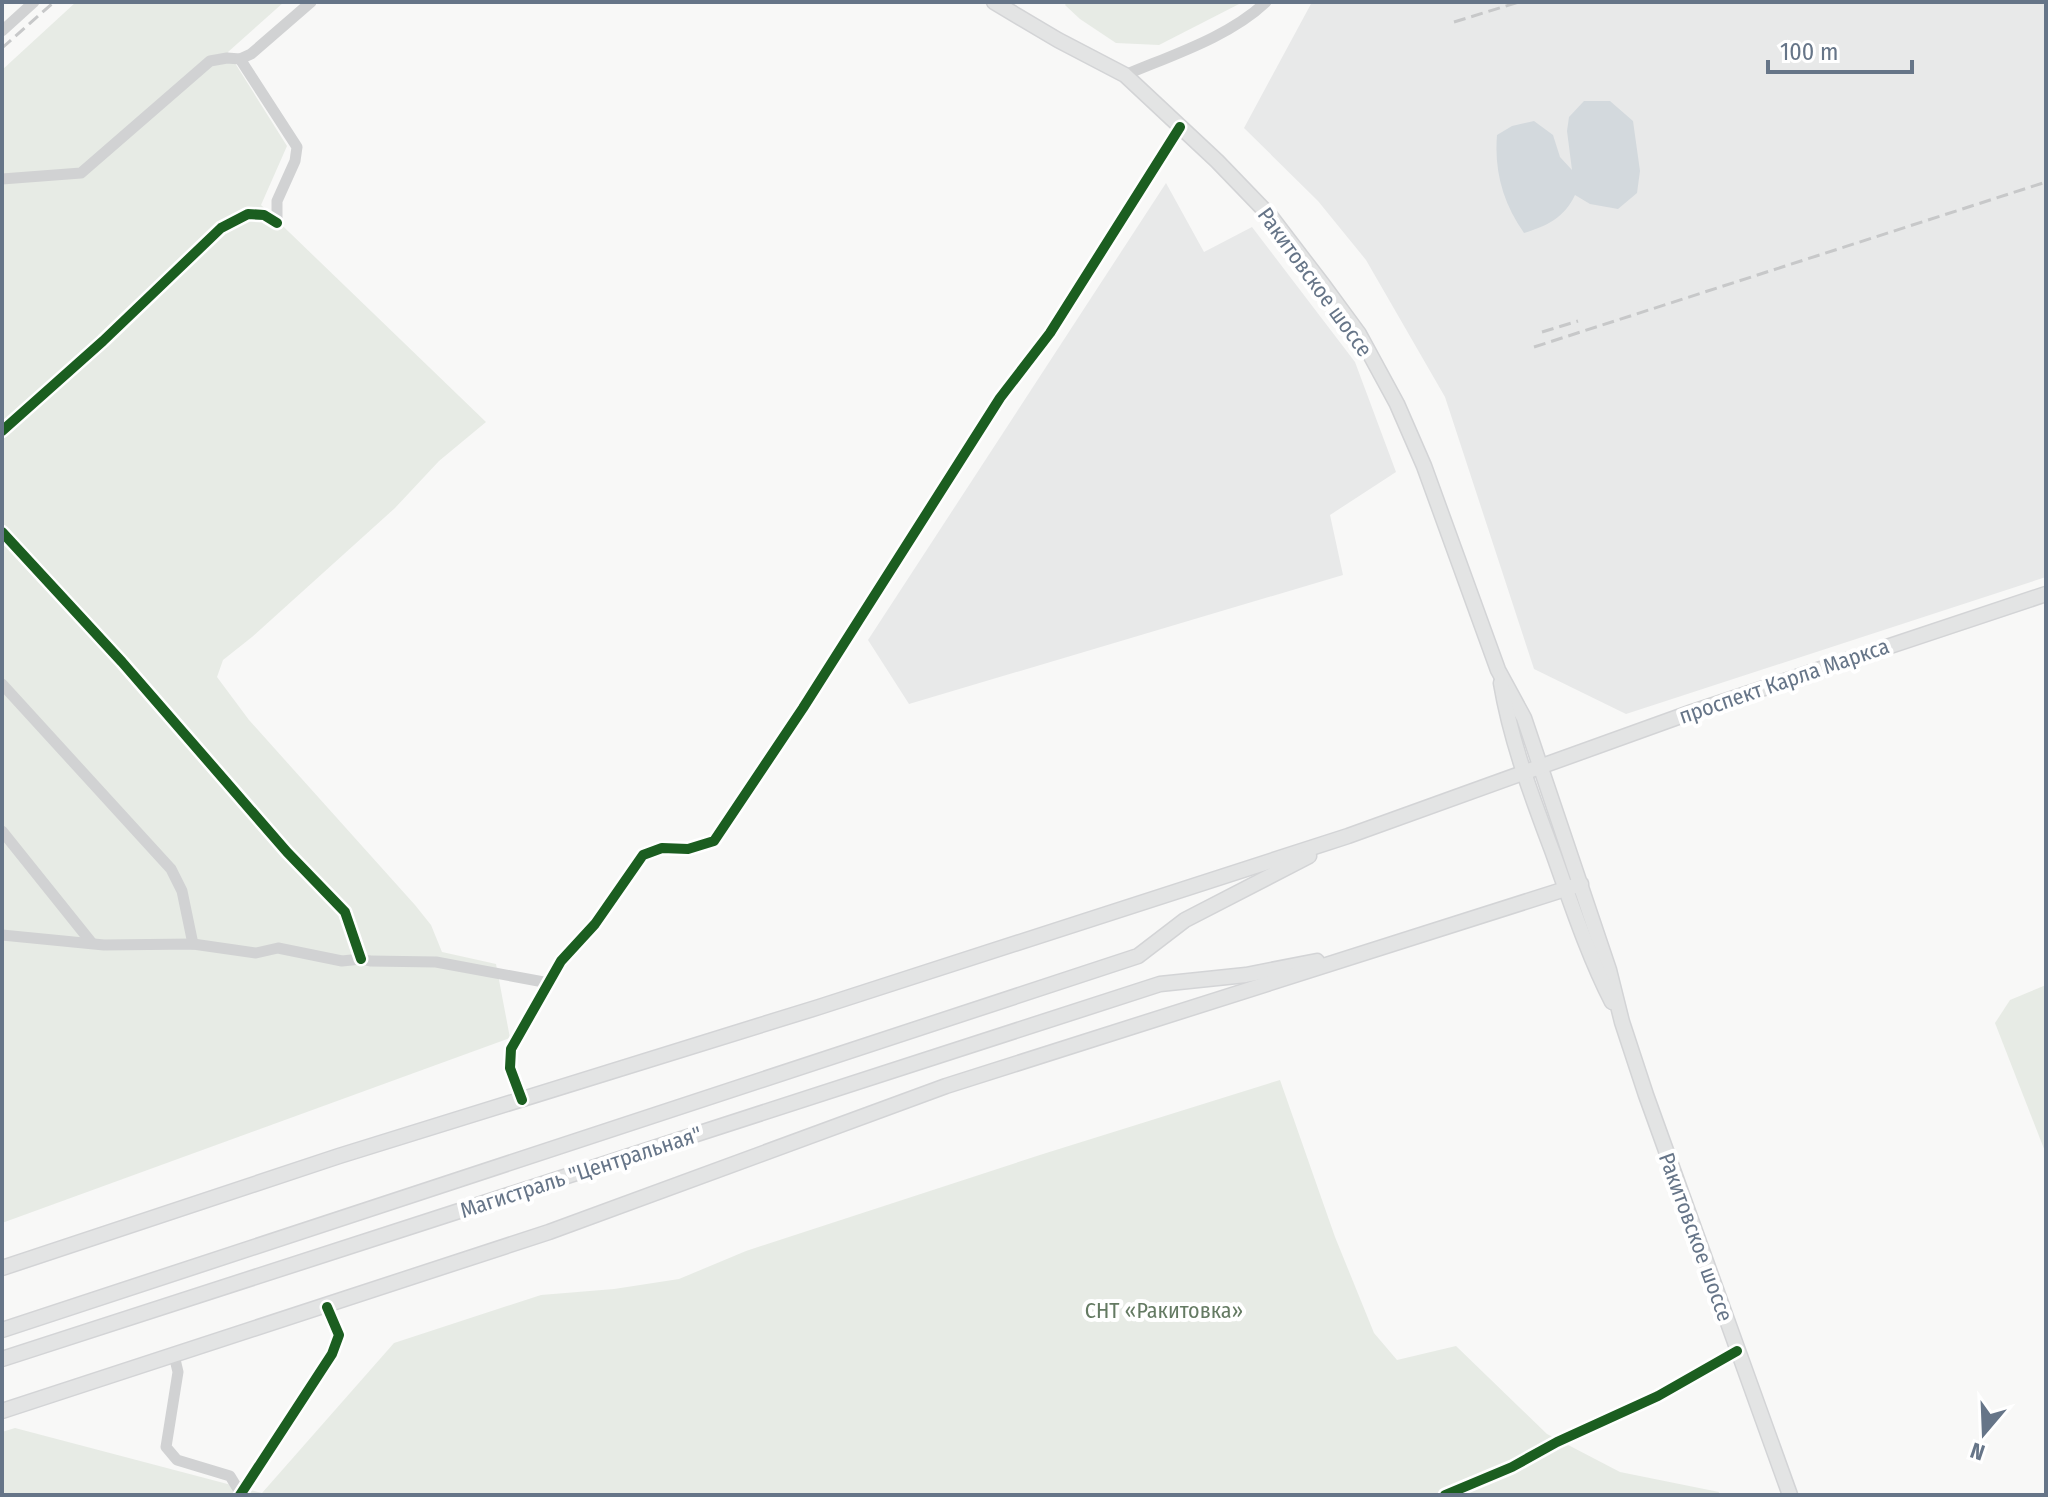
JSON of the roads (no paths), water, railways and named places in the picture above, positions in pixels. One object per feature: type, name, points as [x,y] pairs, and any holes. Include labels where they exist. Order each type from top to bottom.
[{"type":"main road","name":"Ракитовское шоссе","points":[[994,2],[1125,75],[1217,161],[1271,217],[1359,334],[1397,404],[1424,466],[1498,670],[1524,718],[1542,766],[1609,970],[1622,1022],[1790,1495]]},
{"type":"main road","name":"проспект Карла Маркса","points":[[1348,836],[1900,641],[2046,594]]},
{"type":"main road","name":"Ракитовское шоссе","points":[[1498,670],[1508,723],[1524,773],[1600,980],[1622,1022]]},
{"type":"main road","points":[[2,1268],[339,1156],[834,1002],[1348,836]]},
{"type":"main road","name":"Магистраль \"Центральная\"","points":[[2,1330],[1138,956],[1185,920],[1348,836]]},
{"type":"main road","points":[[2,1411],[549,1232],[946,1086],[1581,884]]},
{"type":"main road","name":"Магистраль \"Центральная\"","points":[[2,1359],[1160,984],[1246,975],[1383,949]]},
{"type":"street","points":[[2,31],[34,2]]},
{"type":"street","points":[[2,179],[81,173],[210,61],[240,59],[251,54],[311,2]]},
{"type":"street","points":[[1125,75],[1235,26],[1266,2]]},
{"type":"street","points":[[2,431],[103,341],[221,228],[248,214],[264,215],[277,223],[277,201],[295,161],[297,147],[240,59]]},
{"type":"street","points":[[522,1100],[510,1068],[511,1049],[561,961],[595,924],[643,855],[662,848],[688,849],[714,841],[803,708],[1000,398],[1050,333],[1180,127]]},
{"type":"street","points":[[2,532],[122,662],[287,852],[345,912],[361,959]]},
{"type":"street","points":[[2,684],[171,869],[182,891],[193,944]]},
{"type":"street","points":[[2,831],[91,942]]},
{"type":"street","points":[[2,935],[104,945],[193,944],[256,953],[278,948],[342,961],[436,962],[549,983]]},
{"type":"street","points":[[174,1355],[178,1372],[166,1447],[177,1460],[230,1476],[240,1494],[332,1354],[339,1335],[327,1307]]},
{"type":"street","points":[[1445,1495],[1512,1467],[1557,1442],[1658,1396],[1737,1351]]},
{"type":"railway","points":[[2,48],[54,2]]},
{"type":"railway","points":[[1454,22],[1519,2]]},
{"type":"railway","points":[[1534,347],[2046,182]]},
{"type":"railway","points":[[1542,332],[1578,321]]},
{"type":"park label","name":"СНТ «Ракитовка»","points":[[1164,1310]]}]
